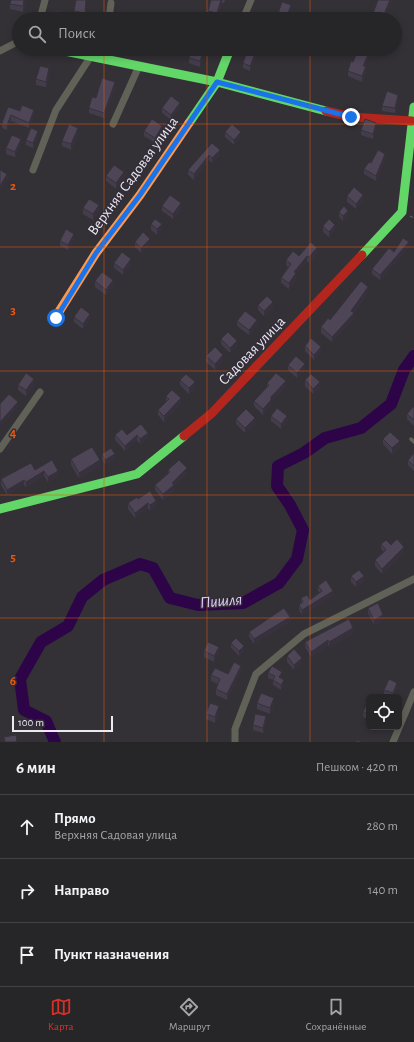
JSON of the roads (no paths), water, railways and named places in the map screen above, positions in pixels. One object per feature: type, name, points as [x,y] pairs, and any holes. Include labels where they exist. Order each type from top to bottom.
[{"type":"street","points":[[41,12],[44,0]]},
{"type":"street","points":[[246,12],[251,0]]},
{"type":"street","points":[[110,12],[111,4]]},
{"type":"street","points":[[0,51],[12,45]]},
{"type":"street","points":[[33,170],[56,110],[91,56],[217,82],[351,117],[412,121]]},
{"type":"street","name":"Верхняя Садовая улица","points":[[56,318],[96,253],[140,195],[217,82],[227,56]]},
{"type":"street","points":[[113,124],[139,66]]},
{"type":"street","name":"Садовая улица","points":[[0,509],[137,474],[212,413],[402,212],[414,106]]},
{"type":"street","points":[[0,449],[40,392]]},
{"type":"street","points":[[235,742],[235,729],[256,674],[304,634],[414,579]]},
{"type":"street","points":[[393,742],[414,692]]},
{"type":"waterway","name":"Пишля","points":[[55,742],[46,721],[24,710],[20,679],[41,642],[68,626],[82,597],[103,580],[140,564],[153,568],[170,598],[198,605],[243,603],[279,583],[297,559],[303,530],[290,505],[277,486],[278,466],[304,453],[325,438],[361,428],[391,404],[404,370],[414,356]]}]
